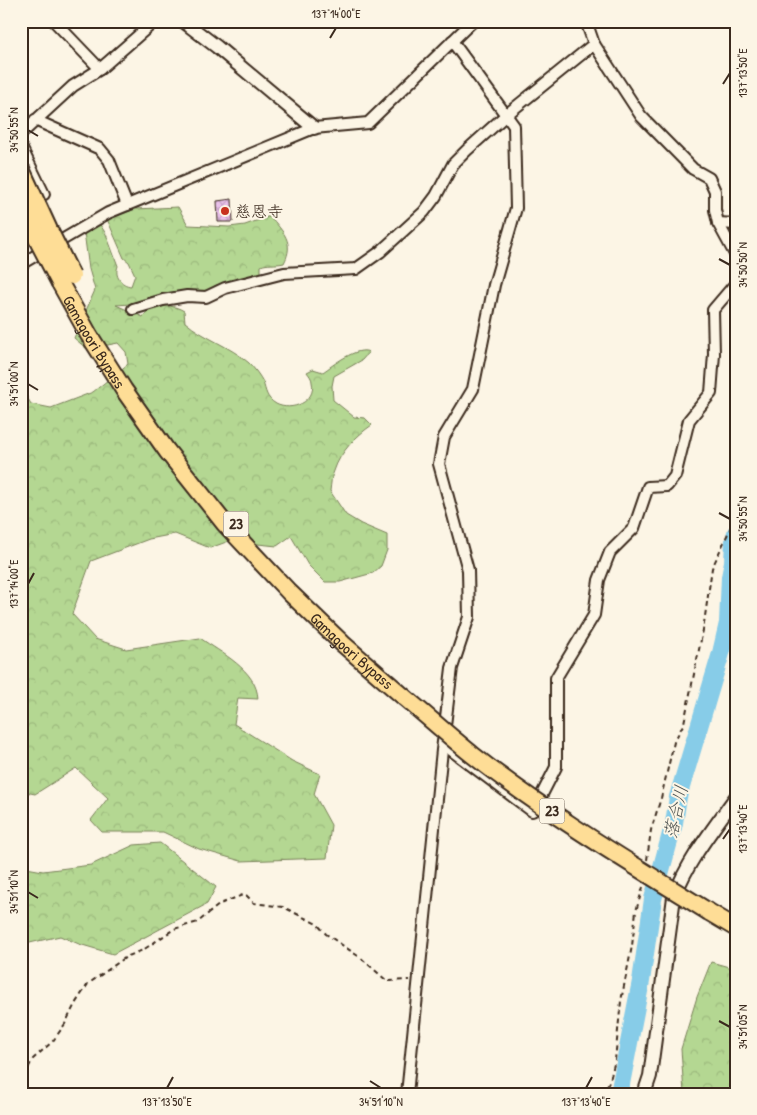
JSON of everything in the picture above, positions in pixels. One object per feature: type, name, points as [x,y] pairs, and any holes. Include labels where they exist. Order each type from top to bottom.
[{"type":"highway","points":[[21,169],[48,230],[63,281]]},
{"type":"highway","points":[[21,198],[63,281]]},
{"type":"highway","points":[[21,208],[63,281]]},
{"type":"highway","points":[[21,222],[63,281]]},
{"type":"highway","name":"Gamagoori Bypass","points":[[63,281],[171,445],[230,518],[294,587],[351,643],[474,756],[526,794],[613,852],[712,909],[736,919]]},
{"type":"highway","name":"Gamagoori Bypass","points":[[63,281],[89,335],[124,390],[167,451],[226,524],[322,625],[406,694]]},
{"type":"highway","name":"Gamagoori Bypass","points":[[712,909],[736,928]]},
{"type":"street","points":[[54,21],[100,69]]},
{"type":"street","points":[[21,134],[73,86],[100,69],[155,21]]},
{"type":"street","points":[[183,21],[314,128]]},
{"type":"street","points":[[21,264],[108,213],[314,128],[368,123],[473,21]]},
{"type":"street","points":[[586,21],[594,44],[641,116],[693,169],[709,178],[715,191],[715,210],[718,223],[736,256]]},
{"type":"street","points":[[407,1094],[452,668],[469,617],[468,570],[439,464],[444,437],[473,389],[494,285],[516,208],[514,126],[452,41]]},
{"type":"street","points":[[133,309],[163,300],[187,296],[206,297],[225,288],[284,273],[356,269],[380,252],[424,212],[436,196],[453,164],[506,115],[594,44]]},
{"type":"street","points":[[35,120],[100,149],[109,160],[127,205]]},
{"type":"street","points":[[21,147],[44,194],[21,208]]},
{"type":"street","points":[[718,223],[736,224]]},
{"type":"street","points":[[443,744],[532,811],[534,810],[556,767],[556,678],[594,615],[599,580],[610,552],[634,528],[648,487],[667,486],[675,476],[689,420],[711,393],[714,354],[713,310],[736,283]]},
{"type":"street","points":[[644,1094],[650,1076],[674,898],[681,879],[692,860],[736,797]]},
{"type":"path","points":[[646,864],[650,830],[661,798],[674,742],[684,723],[703,630],[712,568],[736,516]]},
{"type":"path","points":[[602,1094],[605,1092],[610,1080],[615,1060],[621,1001],[632,946],[636,911],[644,881]]},
{"type":"path","points":[[24,1094],[26,1072],[33,1059],[47,1048],[61,1030],[88,984],[126,957],[143,950],[174,929],[198,922],[220,904],[244,894],[254,903],[284,907],[317,924],[326,934],[361,958],[387,981],[419,980]]},
{"type":"green space","points":[[178,207],[188,225],[229,227],[245,225],[270,216],[283,232],[288,243],[287,256],[284,263],[263,265],[261,266],[261,275],[216,285],[206,292],[164,295],[131,304],[116,305],[143,317],[148,310],[156,306],[171,306],[184,311],[185,322],[249,363],[262,380],[270,399],[282,406],[289,407],[302,404],[311,395],[313,389],[312,381],[307,372],[313,369],[323,372],[352,354],[364,351],[369,352],[362,360],[334,376],[332,386],[333,400],[354,417],[365,418],[372,425],[355,439],[340,457],[332,476],[330,491],[346,515],[361,524],[387,535],[387,550],[381,566],[373,573],[340,582],[325,582],[308,565],[291,536],[277,546],[229,541],[210,548],[175,534],[149,539],[91,561],[72,614],[95,639],[126,649],[200,638],[237,663],[251,679],[258,699],[238,698],[234,724],[292,761],[320,774],[314,794],[331,825],[327,858],[241,861],[199,849],[163,832],[102,832],[91,820],[108,798],[76,768],[35,794],[21,791],[21,387],[31,404],[51,408],[93,392],[128,364],[126,352],[118,343],[87,349],[74,338],[95,290],[89,269],[84,232],[99,223],[106,234],[118,266],[117,273],[119,279],[124,284],[131,286],[135,275],[129,262],[124,258],[107,219],[136,209]]},
{"type":"green space","points":[[160,843],[216,887],[207,904],[113,954],[60,936],[21,945],[21,867],[43,871],[91,865],[134,845]]},
{"type":"green space","points":[[711,962],[736,969],[736,1094],[684,1094],[681,1049],[697,997]]},
{"type":"building","name":"慈恩寺","points":[[232,199],[233,222],[218,222],[217,201]]},
{"type":"waterway","name":"落合川","points":[[619,1094],[641,981],[653,899],[674,823],[678,797],[721,653],[728,623],[730,577],[736,533]]},
{"type":"place","name":"慈恩寺","points":[[225,211]]}]
